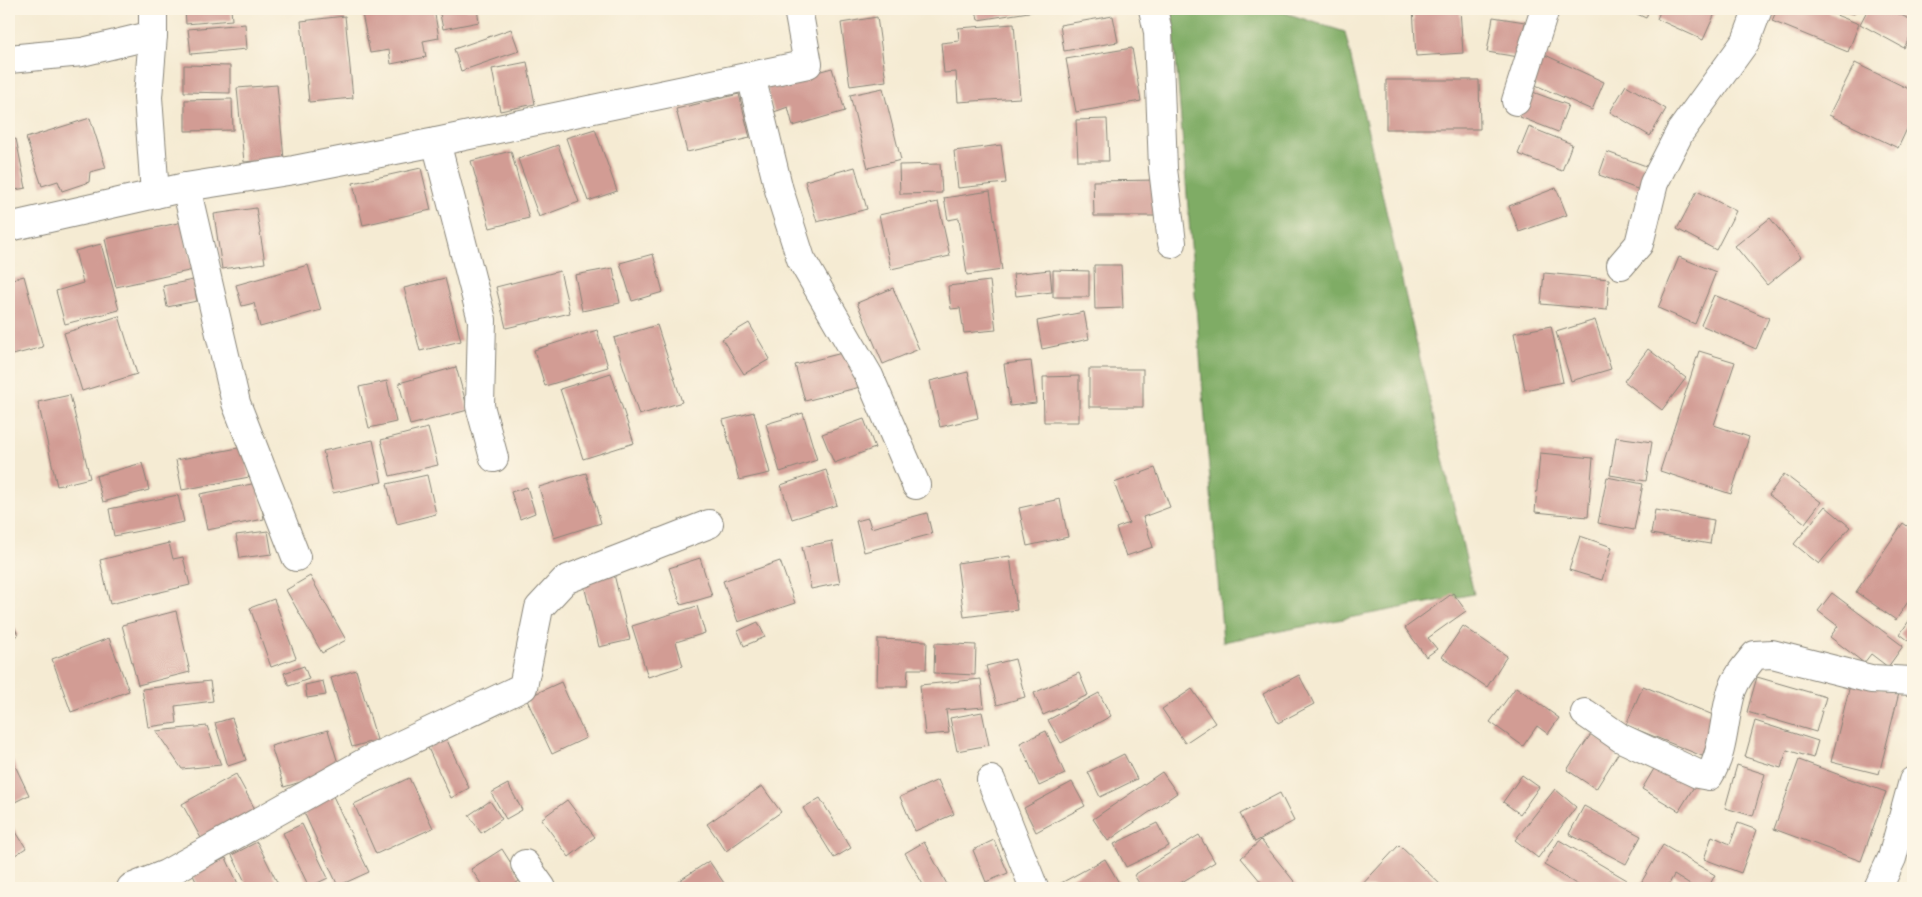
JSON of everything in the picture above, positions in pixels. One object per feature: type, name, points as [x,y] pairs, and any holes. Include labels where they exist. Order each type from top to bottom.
[{"type":"street","points":[[9,226],[155,194],[294,170],[436,142],[808,64],[798,9]]},
{"type":"street","points":[[1153,9],[1158,32],[1163,169],[1172,243]]},
{"type":"street","points":[[1516,101],[1545,9]]},
{"type":"street","points":[[1621,265],[1639,244],[1654,183],[1680,132],[1746,41],[1758,9]]},
{"type":"street","points":[[9,59],[82,52],[153,22],[148,97],[155,194]]},
{"type":"street","points":[[752,76],[780,190],[801,259],[869,376],[916,485]]},
{"type":"street","points":[[436,142],[482,320],[480,406],[494,458]]},
{"type":"street","points":[[186,188],[236,403],[296,557]]},
{"type":"street","points":[[131,888],[168,881],[367,762],[523,687],[539,608],[565,580],[709,524]]},
{"type":"street","points":[[1585,713],[1621,738],[1698,774],[1708,776],[1717,763],[1732,690],[1741,671],[1755,655],[1772,654],[1871,679],[1913,681]]},
{"type":"street","points":[[992,780],[1034,888]]},
{"type":"street","points":[[1878,888],[1892,858],[1905,846],[1913,781]]},
{"type":"street","points":[[525,864],[542,888]]},
{"type":"green space","points":[[1172,9],[1273,9],[1345,32],[1474,594],[1223,642]]},
{"type":"building","points":[[185,9],[231,9],[232,20],[186,24]]},
{"type":"building","points":[[361,9],[434,9],[439,38],[423,41],[426,57],[391,64],[389,50],[370,53]]},
{"type":"building","points":[[439,9],[477,9],[479,22],[443,29]]},
{"type":"building","points":[[976,9],[1035,9],[1035,11],[978,20]]},
{"type":"building","points":[[1413,9],[1460,9],[1463,53],[1416,56]]},
{"type":"building","points":[[1626,9],[1649,9],[1646,18]]},
{"type":"building","points":[[1661,9],[1717,9],[1703,40],[1657,19]]},
{"type":"building","points":[[1777,9],[1821,9],[1859,24],[1848,52],[1772,21]]},
{"type":"building","points":[[1836,9],[1856,9],[1854,14]]},
{"type":"building","points":[[1868,9],[1889,9],[1913,21],[1913,31],[1904,48],[1860,24]]},
{"type":"building","points":[[1900,9],[1913,9],[1913,18]]},
{"type":"building","points":[[345,16],[353,98],[309,102],[301,21]]},
{"type":"building","points":[[1113,16],[1118,42],[1064,51],[1060,25]]},
{"type":"building","points":[[877,17],[886,81],[850,86],[841,23]]},
{"type":"building","points":[[1493,17],[1525,22],[1519,57],[1487,52]]},
{"type":"building","points":[[245,24],[247,49],[191,54],[188,29]]},
{"type":"building","points":[[1014,24],[1020,98],[958,102],[956,72],[944,73],[941,43],[959,41],[958,28]]},
{"type":"building","points":[[511,29],[519,51],[461,71],[454,49]]},
{"type":"building","points":[[1132,48],[1141,101],[1076,112],[1066,59]]},
{"type":"building","points":[[1543,54],[1604,82],[1592,110],[1531,83]]},
{"type":"building","points":[[527,62],[535,104],[500,111],[492,69]]},
{"type":"building","points":[[1855,63],[1913,91],[1913,116],[1898,148],[1829,115]]},
{"type":"building","points":[[184,65],[230,66],[230,93],[184,92]]},
{"type":"building","points":[[832,68],[845,111],[793,126],[788,107],[774,112],[766,86]]},
{"type":"building","points":[[1386,80],[1479,80],[1480,129],[1386,129]]},
{"type":"building","points":[[277,85],[284,159],[244,162],[237,88]]},
{"type":"building","points":[[1626,85],[1666,109],[1650,136],[1610,112]]},
{"type":"building","points":[[883,88],[901,160],[868,168],[850,95]]},
{"type":"building","points":[[1530,91],[1568,105],[1558,132],[1520,117]]},
{"type":"building","points":[[739,94],[750,138],[687,152],[676,109]]},
{"type":"building","points":[[232,99],[233,130],[185,131],[185,100]]},
{"type":"building","points":[[90,118],[106,168],[90,172],[89,182],[62,191],[58,181],[42,186],[26,138]]},
{"type":"building","points":[[1107,119],[1109,161],[1078,161],[1076,120]]},
{"type":"building","points":[[1529,127],[1572,144],[1562,171],[1518,154]]},
{"type":"building","points":[[595,129],[617,191],[588,201],[566,138]]},
{"type":"building","points":[[16,139],[26,188],[9,191],[9,141]]},
{"type":"building","points":[[558,145],[579,202],[539,217],[518,159]]},
{"type":"building","points":[[1001,145],[1006,183],[958,188],[954,151]]},
{"type":"building","points":[[511,151],[529,218],[490,228],[471,161]]},
{"type":"building","points":[[1607,152],[1649,167],[1640,190],[1599,175]]},
{"type":"building","points":[[940,164],[942,193],[900,194],[899,165]]},
{"type":"building","points":[[855,167],[867,209],[817,222],[805,181]]},
{"type":"building","points":[[421,168],[431,210],[363,225],[353,183]]},
{"type":"building","points":[[1158,180],[1159,216],[1094,216],[1093,181]]},
{"type":"building","points":[[1556,188],[1567,215],[1519,232],[1509,206]]},
{"type":"building","points":[[990,191],[1002,270],[967,275],[959,218],[948,220],[944,198]]},
{"type":"building","points":[[1697,191],[1736,211],[1716,250],[1677,229]]},
{"type":"building","points":[[938,202],[950,256],[891,269],[879,215]]},
{"type":"building","points":[[256,208],[265,263],[222,269],[214,214]]},
{"type":"building","points":[[1770,218],[1801,257],[1767,285],[1735,246]]},
{"type":"building","points":[[182,222],[193,270],[116,287],[105,239]]},
{"type":"building","points":[[101,244],[119,310],[65,324],[56,291],[83,283],[75,251]]},
{"type":"building","points":[[653,254],[663,292],[632,301],[620,263]]},
{"type":"building","points":[[1679,257],[1716,272],[1695,324],[1658,308]]},
{"type":"building","points":[[308,265],[321,310],[260,327],[254,303],[242,306],[236,285]]},
{"type":"building","points":[[1094,265],[1121,265],[1123,308],[1095,309]]},
{"type":"building","points":[[613,268],[620,303],[582,311],[575,275]]},
{"type":"building","points":[[1050,270],[1052,292],[1016,296],[1013,274]]},
{"type":"building","points":[[1053,270],[1089,271],[1089,297],[1053,297]]},
{"type":"building","points":[[560,271],[570,313],[506,328],[496,287]]},
{"type":"building","points":[[1544,273],[1609,279],[1607,310],[1541,304]]},
{"type":"building","points":[[24,276],[43,347],[9,356],[9,280]]},
{"type":"building","points":[[445,278],[461,341],[420,351],[404,288]]},
{"type":"building","points":[[193,280],[197,301],[167,307],[163,286]]},
{"type":"building","points":[[990,281],[996,330],[964,333],[960,308],[951,309],[948,286]]},
{"type":"building","points":[[893,288],[919,349],[883,364],[857,303]]},
{"type":"building","points":[[1714,295],[1769,318],[1756,349],[1701,325]]},
{"type":"building","points":[[1084,312],[1089,339],[1042,349],[1037,321]]},
{"type":"building","points":[[119,316],[137,374],[82,391],[64,333]]},
{"type":"building","points":[[1595,320],[1611,369],[1571,381],[1556,332]]},
{"type":"building","points":[[749,323],[770,359],[744,374],[722,339]]},
{"type":"building","points":[[657,325],[682,402],[639,415],[614,338]]},
{"type":"building","points":[[1551,326],[1563,382],[1525,390],[1514,333]]},
{"type":"building","points":[[597,330],[608,367],[545,386],[534,350]]},
{"type":"building","points":[[1648,349],[1686,378],[1662,410],[1624,381]]},
{"type":"building","points":[[850,351],[860,387],[805,401],[795,365]]},
{"type":"building","points":[[1699,351],[1735,362],[1714,425],[1749,437],[1731,494],[1660,471]]},
{"type":"building","points":[[1031,361],[1036,403],[1010,406],[1004,364]]},
{"type":"building","points":[[456,367],[468,410],[410,425],[399,383]]},
{"type":"building","points":[[1089,369],[1143,369],[1143,407],[1089,407]]},
{"type":"building","points":[[968,372],[978,418],[940,427],[930,381]]},
{"type":"building","points":[[611,373],[634,443],[583,459],[560,389]]},
{"type":"building","points":[[1079,376],[1079,422],[1044,422],[1043,377]]},
{"type":"building","points":[[387,381],[396,422],[369,428],[359,387]]},
{"type":"building","points":[[70,395],[90,478],[57,486],[38,402]]},
{"type":"building","points":[[754,412],[770,473],[739,480],[723,420]]},
{"type":"building","points":[[803,413],[817,460],[780,472],[766,424]]},
{"type":"building","points":[[864,419],[875,448],[834,463],[822,434]]},
{"type":"building","points":[[428,428],[438,465],[390,476],[381,440]]},
{"type":"building","points":[[1616,437],[1652,442],[1646,481],[1610,475]]},
{"type":"building","points":[[373,440],[382,482],[333,493],[323,451]]},
{"type":"building","points":[[243,447],[249,477],[182,490],[176,460]]},
{"type":"building","points":[[1540,453],[1593,458],[1588,517],[1535,512]]},
{"type":"building","points":[[142,463],[149,490],[103,502],[96,476]]},
{"type":"building","points":[[1155,468],[1170,507],[1143,517],[1153,547],[1126,556],[1116,528],[1129,523],[1114,483]]},
{"type":"building","points":[[826,470],[837,505],[792,519],[781,485]]},
{"type":"building","points":[[586,473],[601,523],[554,538],[539,487]]},
{"type":"building","points":[[1784,474],[1821,502],[1805,523],[1769,495]]},
{"type":"building","points":[[427,475],[436,514],[397,524],[387,484]]},
{"type":"building","points":[[1607,477],[1643,484],[1634,530],[1598,523]]},
{"type":"building","points":[[257,483],[264,519],[207,530],[200,494]]},
{"type":"building","points":[[527,487],[535,513],[520,519],[511,492]]},
{"type":"building","points":[[178,495],[184,522],[114,536],[109,509]]},
{"type":"building","points":[[1060,499],[1068,537],[1027,546],[1019,508]]},
{"type":"building","points":[[1825,506],[1850,527],[1819,564],[1794,544]]},
{"type":"building","points":[[1655,510],[1714,520],[1710,544],[1651,534]]},
{"type":"building","points":[[927,513],[932,534],[864,552],[856,521],[868,518],[871,528]]},
{"type":"building","points":[[1903,523],[1913,530],[1913,594],[1896,620],[1856,592]]},
{"type":"building","points":[[268,531],[272,554],[240,558],[236,535]]},
{"type":"building","points":[[1580,536],[1612,547],[1602,580],[1569,570]]},
{"type":"building","points":[[832,541],[840,583],[811,589],[802,547]]},
{"type":"building","points":[[169,543],[173,559],[183,557],[190,585],[110,604],[100,560]]},
{"type":"building","points":[[1010,556],[1017,610],[964,617],[957,563]]},
{"type":"building","points":[[700,558],[712,596],[681,605],[669,568]]},
{"type":"building","points":[[780,561],[795,603],[738,622],[723,581]]},
{"type":"building","points":[[613,570],[630,640],[599,647],[582,577]]},
{"type":"building","points":[[310,576],[346,640],[322,653],[286,590]]},
{"type":"building","points":[[1453,593],[1466,611],[1428,638],[1437,649],[1426,657],[1405,628]]},
{"type":"building","points":[[1832,593],[1903,646],[1888,667],[1871,654],[1864,663],[1830,637],[1838,626],[1818,611]]},
{"type":"building","points":[[274,599],[296,658],[271,667],[250,608]]},
{"type":"building","points":[[697,606],[705,633],[676,642],[683,666],[648,677],[632,626]]},
{"type":"building","points":[[176,611],[190,672],[138,685],[122,625]]},
{"type":"building","points":[[9,614],[18,635],[9,639]]},
{"type":"building","points":[[1913,615],[1913,644],[1900,634]]},
{"type":"building","points":[[758,622],[765,637],[744,646],[738,631]]},
{"type":"building","points":[[1463,626],[1507,656],[1487,687],[1442,657]]},
{"type":"building","points":[[109,638],[129,691],[71,712],[52,659]]},
{"type":"building","points":[[878,639],[927,641],[926,669],[908,669],[907,686],[877,686]]},
{"type":"building","points":[[935,643],[976,645],[975,675],[934,673]]},
{"type":"building","points":[[1015,659],[1025,697],[997,705],[986,666]]},
{"type":"building","points":[[304,666],[309,679],[289,686],[284,673]]},
{"type":"building","points":[[356,670],[377,740],[352,747],[331,678]]},
{"type":"building","points":[[1079,673],[1088,695],[1043,715],[1034,693]]},
{"type":"building","points":[[1299,675],[1314,704],[1278,723],[1263,694]]},
{"type":"building","points":[[1757,677],[1826,697],[1816,732],[1747,712]]},
{"type":"building","points":[[981,679],[984,707],[946,710],[949,733],[925,735],[920,685]]},
{"type":"building","points":[[210,681],[213,701],[175,706],[177,723],[148,727],[142,689]]},
{"type":"building","points":[[323,681],[326,695],[307,698],[305,685]]},
{"type":"building","points":[[1851,681],[1899,693],[1879,774],[1831,762]]},
{"type":"building","points":[[561,682],[586,738],[552,754],[526,698]]},
{"type":"building","points":[[1643,686],[1718,717],[1702,756],[1626,725]]},
{"type":"building","points":[[1516,687],[1559,718],[1548,734],[1537,726],[1523,746],[1490,722]]},
{"type":"building","points":[[1192,689],[1215,723],[1185,743],[1162,709]]},
{"type":"building","points":[[1099,693],[1111,716],[1061,743],[1048,720]]},
{"type":"building","points":[[982,712],[989,745],[957,751],[950,718]]},
{"type":"building","points":[[232,718],[246,760],[228,766],[215,723]]},
{"type":"building","points":[[1755,721],[1818,741],[1813,758],[1787,750],[1781,768],[1745,757]]},
{"type":"building","points":[[207,726],[221,765],[182,769],[156,731]]},
{"type":"building","points":[[328,730],[340,770],[284,787],[271,746]]},
{"type":"building","points":[[1046,731],[1065,774],[1039,786],[1020,743]]},
{"type":"building","points":[[1591,734],[1619,752],[1596,789],[1567,770]]},
{"type":"building","points":[[446,738],[469,788],[451,798],[428,748]]},
{"type":"building","points":[[9,753],[29,795],[9,805]]},
{"type":"building","points":[[1124,754],[1137,779],[1100,797],[1088,772]]},
{"type":"building","points":[[1799,760],[1886,792],[1861,861],[1774,829]]},
{"type":"building","points":[[1658,762],[1695,785],[1679,811],[1642,789]]},
{"type":"building","points":[[1737,765],[1765,774],[1753,816],[1725,808]]},
{"type":"building","points":[[1162,772],[1177,793],[1108,841],[1093,819]]},
{"type":"building","points":[[236,774],[256,811],[202,840],[182,804]]},
{"type":"building","points":[[1522,775],[1539,787],[1520,814],[1503,802]]},
{"type":"building","points":[[409,778],[433,828],[376,854],[354,804]]},
{"type":"building","points":[[938,780],[954,814],[915,831],[900,797]]},
{"type":"building","points":[[1072,782],[1085,806],[1036,832],[1024,808]]},
{"type":"building","points":[[508,784],[522,810],[506,819],[491,793]]},
{"type":"building","points":[[762,786],[781,812],[726,851],[707,824]]},
{"type":"building","points":[[1555,789],[1576,807],[1538,858],[1515,840]]},
{"type":"building","points":[[1280,793],[1294,821],[1255,842],[1240,814]]},
{"type":"building","points":[[332,794],[369,872],[338,886],[302,808]]},
{"type":"building","points":[[820,798],[851,848],[834,858],[803,808]]},
{"type":"building","points":[[567,800],[595,837],[569,857],[541,819]]},
{"type":"building","points":[[490,801],[502,819],[481,833],[469,815]]},
{"type":"building","points":[[1584,806],[1641,836],[1626,864],[1569,834]]},
{"type":"building","points":[[1157,823],[1169,846],[1126,867],[1114,844]]},
{"type":"building","points":[[1738,823],[1757,830],[1741,873],[1704,859],[1712,836],[1730,844]]},
{"type":"building","points":[[302,824],[328,878],[309,887],[283,833]]},
{"type":"building","points":[[13,827],[26,848],[9,859],[9,830]]},
{"type":"building","points":[[1199,835],[1215,862],[1172,888],[1142,888],[1134,875]]},
{"type":"building","points":[[994,840],[1008,873],[986,882],[973,850]]},
{"type":"building","points":[[1261,840],[1297,885],[1293,888],[1253,888],[1261,882],[1241,858]]},
{"type":"building","points":[[1559,840],[1627,880],[1622,888],[1583,888],[1544,865]]},
{"type":"building","points":[[257,842],[280,888],[248,888],[232,855]]},
{"type":"building","points":[[924,842],[949,888],[925,888],[905,853]]},
{"type":"building","points":[[1399,845],[1444,888],[1359,888]]},
{"type":"building","points":[[1663,845],[1715,875],[1708,888],[1695,888],[1674,875],[1667,888],[1638,888]]},
{"type":"building","points":[[502,849],[521,879],[511,888],[484,888],[471,869]]},
{"type":"building","points":[[226,858],[240,888],[199,888],[192,873]]},
{"type":"building","points":[[1105,859],[1122,888],[1052,888]]},
{"type":"building","points":[[709,861],[726,886],[723,888],[668,888]]}]
